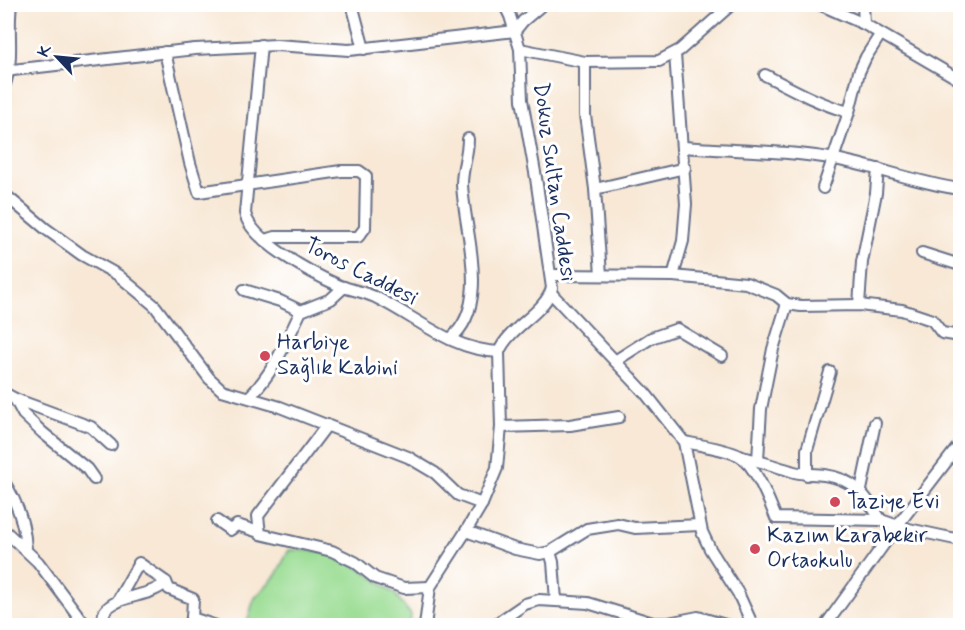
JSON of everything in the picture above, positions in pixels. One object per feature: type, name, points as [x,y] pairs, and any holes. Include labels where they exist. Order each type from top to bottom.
[{"type":"street","points":[[4,87],[11,4]]},
{"type":"street","points":[[352,4],[364,48]]},
{"type":"street","name":"Dokuz Sultan Caddesi","points":[[499,352],[505,342],[551,293],[551,275],[520,90],[520,49],[504,4]]},
{"type":"street","points":[[7,70],[165,52],[261,45],[340,51],[515,31],[543,4]]},
{"type":"street","points":[[520,49],[585,62],[659,61],[675,54],[732,4]]},
{"type":"street","points":[[863,4],[864,24]]},
{"type":"street","points":[[826,6],[864,24],[960,80]]},
{"type":"street","points":[[823,188],[849,112],[859,72],[880,35]]},
{"type":"street","name":"Toros Caddesi","points":[[261,45],[245,213],[252,230],[309,272],[375,297],[472,349],[499,352]]},
{"type":"street","points":[[165,52],[199,192],[341,171],[359,171],[366,177],[365,228],[358,237],[274,237],[264,240]]},
{"type":"street","points":[[673,276],[683,241],[686,204],[675,54]]},
{"type":"street","points":[[585,62],[585,115],[595,189],[601,275]]},
{"type":"street","points":[[765,75],[809,98],[832,108],[849,112]]},
{"type":"street","points":[[450,339],[459,332],[466,321],[473,299],[471,252],[462,184],[464,162],[468,155],[468,139]]},
{"type":"street","points":[[683,147],[787,153],[833,159],[922,182],[960,189]]},
{"type":"street","points":[[595,189],[685,168]]},
{"type":"street","points":[[859,305],[862,262],[876,192],[878,169]]},
{"type":"street","points":[[4,194],[46,229],[82,255],[118,275],[155,306],[209,378],[222,390],[249,397],[327,425],[408,457],[435,473],[458,495],[482,504]]},
{"type":"street","points":[[922,253],[960,265]]},
{"type":"street","points":[[551,275],[673,276],[746,283],[776,295],[787,304],[801,306],[859,305],[902,310],[932,320],[942,333],[960,336]]},
{"type":"street","points":[[249,397],[272,369],[301,311],[331,299],[344,287]]},
{"type":"street","points":[[244,290],[280,301],[301,311]]},
{"type":"street","points":[[551,293],[646,394],[684,442],[700,525],[710,549],[738,593],[753,626]]},
{"type":"street","points":[[759,460],[761,409],[773,349],[787,304]]},
{"type":"street","points":[[615,361],[651,338],[677,329],[722,356]]},
{"type":"street","points":[[426,625],[430,587],[482,504],[500,458],[499,352]]},
{"type":"street","points":[[807,475],[807,450],[830,372]]},
{"type":"street","points":[[4,393],[92,427],[111,445]]},
{"type":"street","points":[[15,399],[23,414],[87,469],[94,479]]},
{"type":"street","points":[[501,427],[570,425],[619,417]]},
{"type":"street","points":[[861,490],[875,423]]},
{"type":"street","points":[[259,532],[258,516],[327,425]]},
{"type":"street","points":[[684,442],[759,460],[791,472],[839,478],[861,490],[881,520]]},
{"type":"street","points":[[825,626],[960,444]]},
{"type":"street","points":[[740,457],[751,468],[776,518],[881,520],[897,526],[960,540]]},
{"type":"street","points":[[4,482],[11,493],[25,532],[26,549]]},
{"type":"street","points":[[217,522],[230,530],[237,525],[260,534],[332,551],[355,562],[375,578],[404,588],[430,587]]},
{"type":"street","points":[[466,531],[515,549],[540,554],[550,552],[587,529],[618,524],[635,528],[700,525]]},
{"type":"street","points":[[4,530],[26,549],[47,573],[86,626]]},
{"type":"street","points":[[550,552],[556,600]]},
{"type":"street","points":[[117,602],[139,563],[166,582],[169,589],[194,599],[190,622],[216,626]]},
{"type":"street","points":[[101,626],[105,611],[117,602],[159,589],[166,582]]},
{"type":"street","points":[[494,626],[512,612],[533,601],[556,600],[600,606],[653,623],[668,623],[698,617],[729,626]]},
{"type":"green space","points":[[289,550],[327,551],[363,570],[395,594],[411,615],[410,625],[246,626],[254,599],[276,575]]},
{"type":"place","name":"Harbiye Sağlık Kabini","points":[[265,356]]},
{"type":"place","name":"Taziye Evi","points":[[835,502]]},
{"type":"place","name":"Kazım Karabekir Ortaokulu","points":[[755,549]]}]
